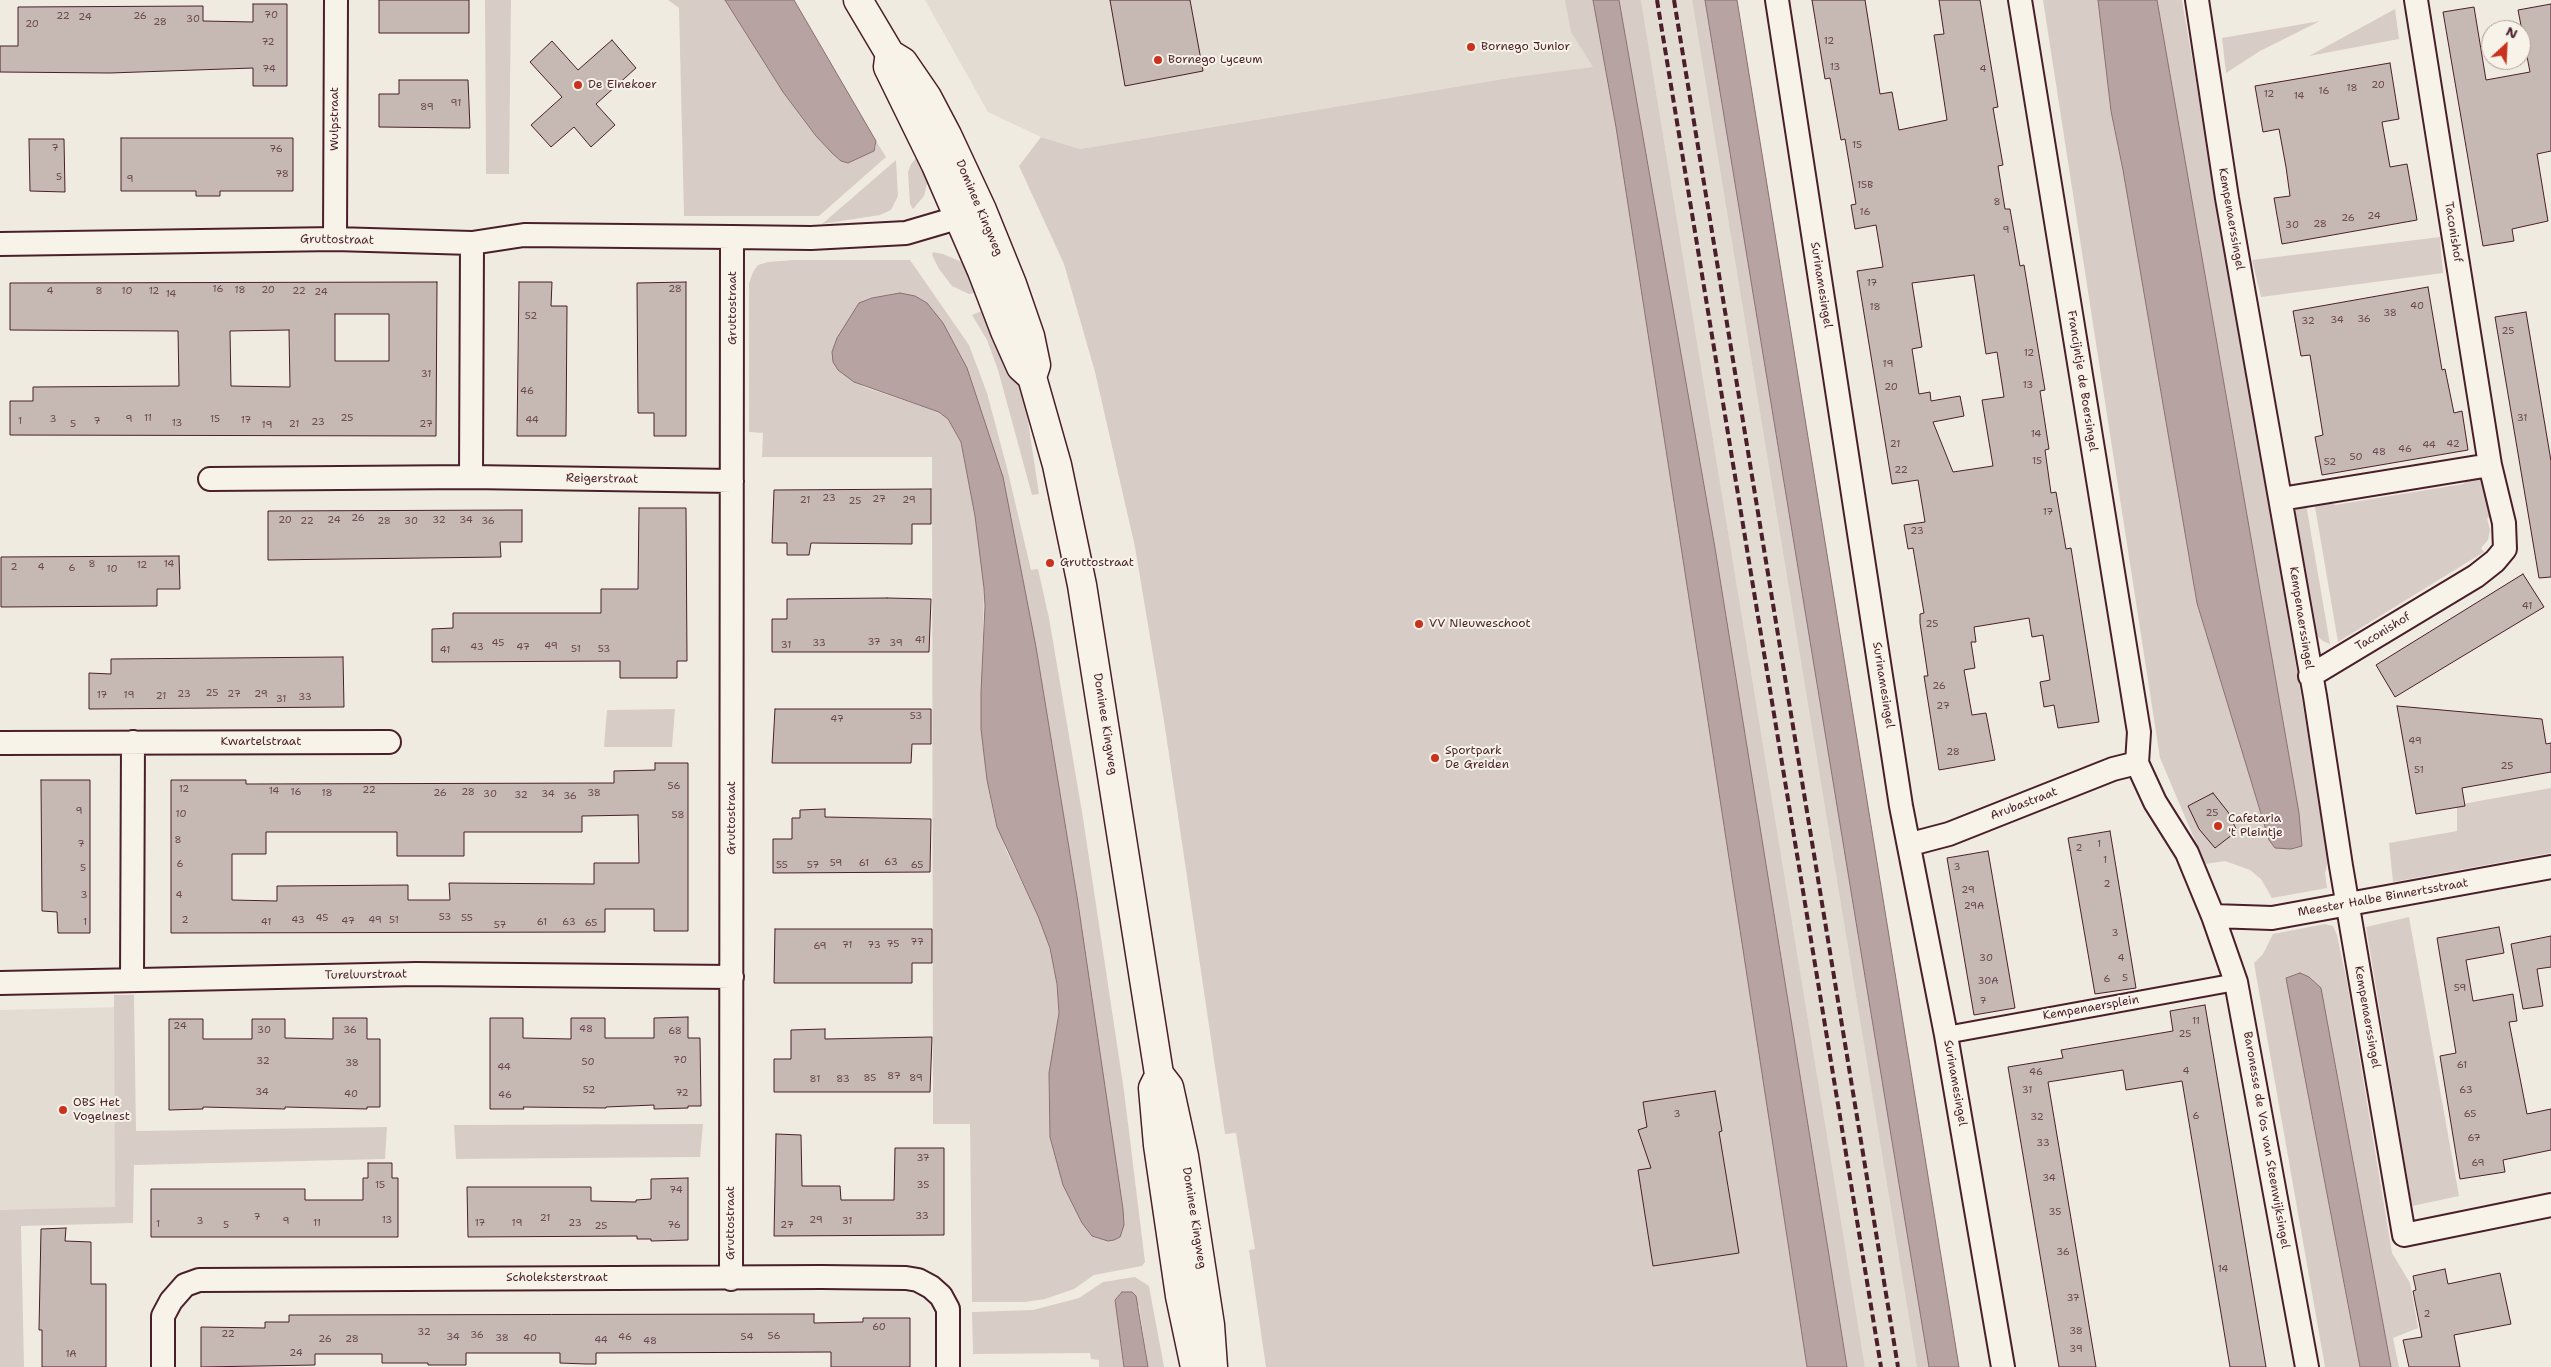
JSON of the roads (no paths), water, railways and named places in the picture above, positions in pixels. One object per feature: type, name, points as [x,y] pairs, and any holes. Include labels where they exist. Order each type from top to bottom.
[{"type":"main road","name":"Dominee Kingweg","points":[[858,0],[890,54],[903,62],[927,98],[971,214],[1026,323],[1036,365],[1032,377],[1057,465],[1078,560],[1159,1074],[1154,1088],[1158,1145],[1180,1296],[1195,1367]]},
{"type":"main road","name":"Dominee Kingweg","points":[[1159,1074],[1169,1087],[1181,1141],[1210,1325],[1213,1367]]},
{"type":"street","name":"Wulpstraat","points":[[334,239],[336,0]]},
{"type":"street","name":"Surinamesingel","points":[[1777,0],[1901,806],[1910,844],[1946,1035],[2003,1367]]},
{"type":"street","name":"Francijntje de Boersingel","points":[[2020,0],[2139,732],[2137,763]]},
{"type":"street","name":"Kempenaerssingel","points":[[2197,0],[2227,198],[2281,499],[2404,1235],[2551,1205]]},
{"type":"street","name":"Taconishof","points":[[2310,676],[2476,576],[2495,561],[2505,549],[2504,523],[2490,464],[2416,0]]},
{"type":"street","name":"Gruttostraat","points":[[0,244],[334,239],[472,243],[524,235],[811,238],[906,233],[971,214]]},
{"type":"street","name":"Gruttostraat","points":[[731,1278],[732,237]]},
{"type":"street","points":[[471,477],[472,243]]},
{"type":"street","points":[[2281,499],[2490,464]]},
{"type":"street","name":"Reigerstraat","points":[[210,480],[471,477],[732,481]]},
{"type":"street","points":[[132,979],[133,742]]},
{"type":"street","name":"Kwartelstraat","points":[[0,743],[389,742]]},
{"type":"street","name":"Arubastraat","points":[[1910,844],[1949,834],[2113,769],[2137,763]]},
{"type":"street","points":[[2137,763],[2155,802],[2186,853],[2213,916]]},
{"type":"street","name":"Meester Halbe Binnertsstraat","points":[[2213,916],[2272,918],[2551,867]]},
{"type":"street","name":"Baronesse de Vos van Steenwijksingel","points":[[2213,916],[2236,982],[2307,1367]]},
{"type":"street","name":"Tureluurstraat","points":[[0,983],[416,974],[732,977]]},
{"type":"street","name":"Kempenaersplein","points":[[1946,1035],[2236,982]]},
{"type":"street","name":"Scholeksterstraat","points":[[163,1367],[164,1316],[171,1301],[185,1285],[199,1280],[731,1278],[886,1278],[918,1280],[936,1291],[946,1303],[949,1315],[948,1367]]},
{"type":"railway","points":[[1657,0],[1881,1367]]},
{"type":"railway","points":[[1674,0],[1898,1367]]},
{"type":"place","name":"Bornego Junior","points":[[1471,47]]},
{"type":"place","name":"Bornego Lyceum","points":[[1158,60]]},
{"type":"place","name":"De Einekoer","points":[[578,85]]},
{"type":"place","name":"Gruttostraat","points":[[1050,563]]},
{"type":"place","name":"VV Nieuweschoot","points":[[1419,624]]},
{"type":"place","name":"Sportpark De Greiden","points":[[1435,758]]},
{"type":"place","name":"Cafetaria 't Pleintje","points":[[2218,826]]},
{"type":"place","name":"OBS Het Vogelnest","points":[[63,1110]]}]
